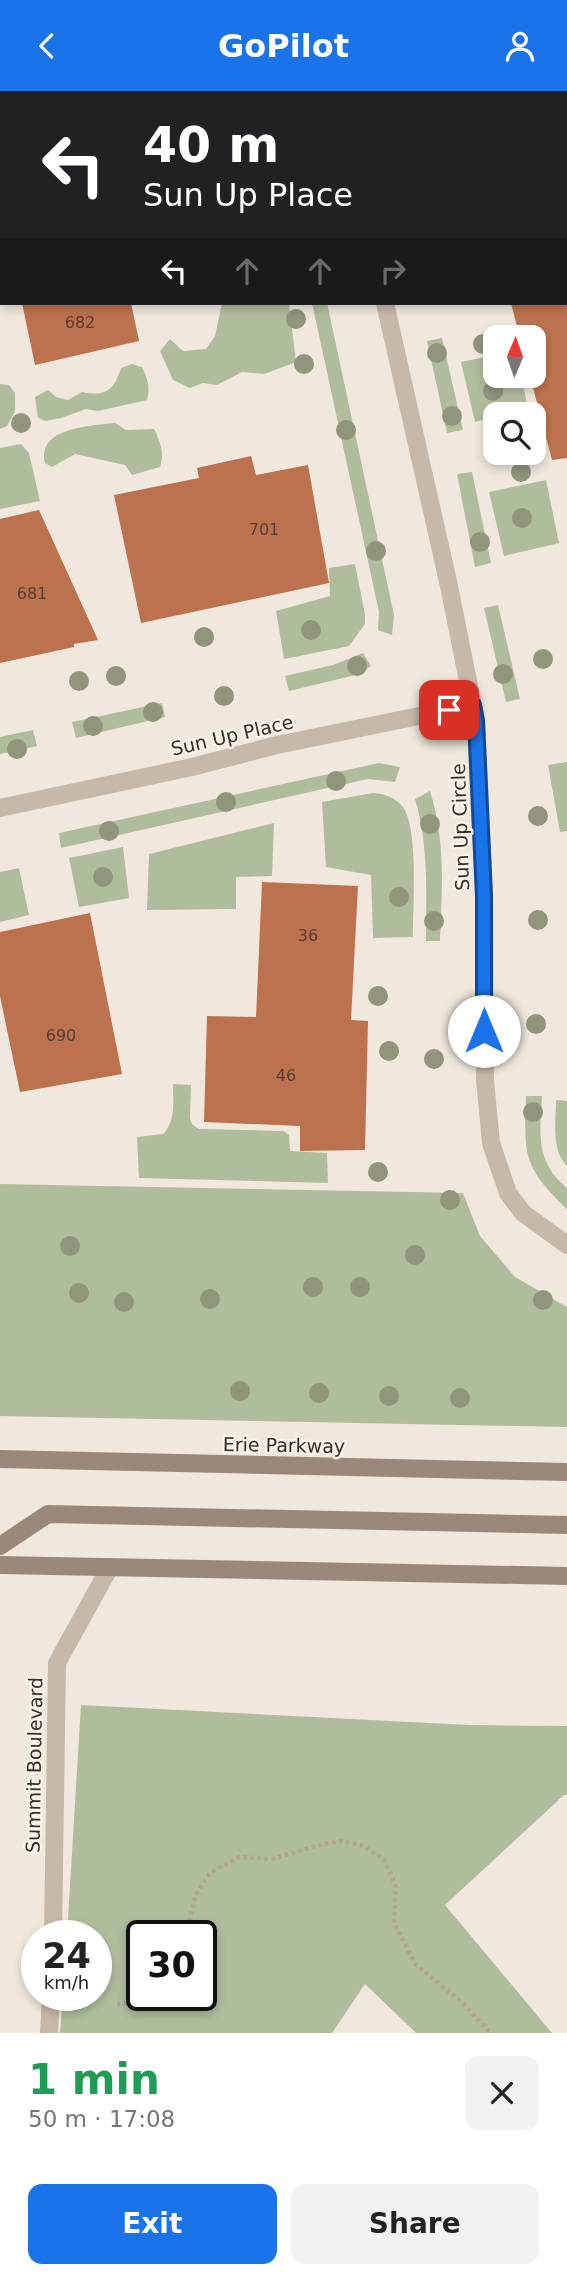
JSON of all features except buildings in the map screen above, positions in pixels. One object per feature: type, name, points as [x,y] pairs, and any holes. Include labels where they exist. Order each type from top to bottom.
[{"type":"main road","name":"Erie Parkway","points":[[0,1459],[567,1472]]},
{"type":"main road","points":[[0,1546],[48,1514],[567,1524]]},
{"type":"main road","points":[[0,1565],[567,1576]]},
{"type":"street","name":"Sun Up Circle","points":[[385,305],[473,705],[484,896],[485,1080],[491,1143],[508,1193],[523,1213],[567,1245]]},
{"type":"street","name":"Sun Up Place","points":[[0,807],[191,767],[277,745],[473,705]]},
{"type":"street","name":"Summit Boulevard","points":[[52,1920],[57,1664],[110,1567]]},
{"type":"street","points":[[49,2033],[50,2011]]},
{"type":"path","points":[[190,1920],[196,1894],[210,1873],[239,1857],[272,1859],[342,1841],[360,1846],[384,1859],[396,1886],[394,1923],[416,1965],[462,2002],[490,2033]]},
{"type":"path","points":[[117,2004],[126,2003]]},
{"type":"green space","points":[[222,305],[289,305],[296,362],[264,374],[242,372],[217,385],[203,383],[190,388],[173,380],[160,351],[170,339],[183,351],[206,349],[215,336]]},
{"type":"green space","points":[[312,305],[327,305],[394,615],[392,635],[378,630],[379,612]]},
{"type":"green space","points":[[442,338],[463,430],[447,433],[427,341]]},
{"type":"green space","points":[[483,357],[483,389],[524,389],[527,402],[483,402],[483,420],[475,422],[461,362]]},
{"type":"green space","points":[[132,364],[142,367],[148,387],[147,400],[98,411],[86,409],[46,421],[38,418],[35,397],[48,390],[56,397],[68,400],[82,392],[103,392],[112,387],[121,368]]},
{"type":"green space","points":[[0,384],[9,385],[15,393],[15,411],[7,426],[0,429]]},
{"type":"green space","points":[[115,423],[126,430],[154,429],[161,448],[160,467],[132,475],[125,465],[75,454],[52,467],[45,463],[45,451],[49,442],[57,435],[80,427]]},
{"type":"green space","points":[[21,444],[29,453],[40,501],[0,509],[0,448]]},
{"type":"green space","points":[[472,472],[491,563],[475,567],[457,474]]},
{"type":"green space","points":[[546,480],[559,543],[504,556],[489,492]]},
{"type":"green space","points":[[355,564],[365,624],[349,646],[284,659],[276,611],[330,596],[329,568]]},
{"type":"green space","points":[[498,605],[520,699],[506,702],[484,608]]},
{"type":"green space","points":[[363,653],[371,666],[360,674],[289,691],[285,676],[333,665]]},
{"type":"green space","points":[[162,703],[165,717],[76,738],[72,722]]},
{"type":"green space","points":[[33,730],[37,746],[0,754],[0,737]]},
{"type":"green space","points":[[567,762],[567,831],[560,832],[548,765]]},
{"type":"green space","points":[[379,763],[400,767],[395,782],[368,779],[61,848],[59,833]]},
{"type":"green space","points":[[430,791],[441,847],[440,941],[426,941],[425,852],[415,799]]},
{"type":"green space","points":[[373,793],[395,800],[407,816],[414,868],[413,937],[373,938],[371,875],[326,867],[322,802]]},
{"type":"green space","points":[[274,823],[272,876],[236,877],[236,909],[147,910],[149,854]]},
{"type":"green space","points":[[123,847],[129,898],[79,907],[69,858]]},
{"type":"green space","points":[[19,868],[29,915],[0,922],[0,872]]},
{"type":"green space","points":[[173,1084],[191,1085],[190,1118],[192,1124],[199,1129],[283,1131],[289,1135],[290,1151],[327,1153],[328,1183],[139,1178],[137,1137],[163,1134],[167,1129],[173,1111]]},
{"type":"green space","points":[[526,1096],[542,1096],[541,1135],[544,1157],[549,1168],[567,1188],[567,1209],[542,1182],[529,1159],[525,1133]]},
{"type":"green space","points":[[556,1100],[567,1101],[567,1166],[556,1144]]},
{"type":"green space","points":[[0,1184],[463,1193],[480,1236],[515,1277],[567,1307],[567,1427],[0,1416]]},
{"type":"green space","points":[[81,1705],[469,1725],[567,1726],[567,1795],[445,1905],[552,2033],[416,2033],[365,1984],[332,2033],[60,2033],[62,2011],[112,2011],[112,1920],[68,1920]]},
{"type":"route","points":[[449,710],[473,705],[476,721],[484,896],[484,1031]]}]
